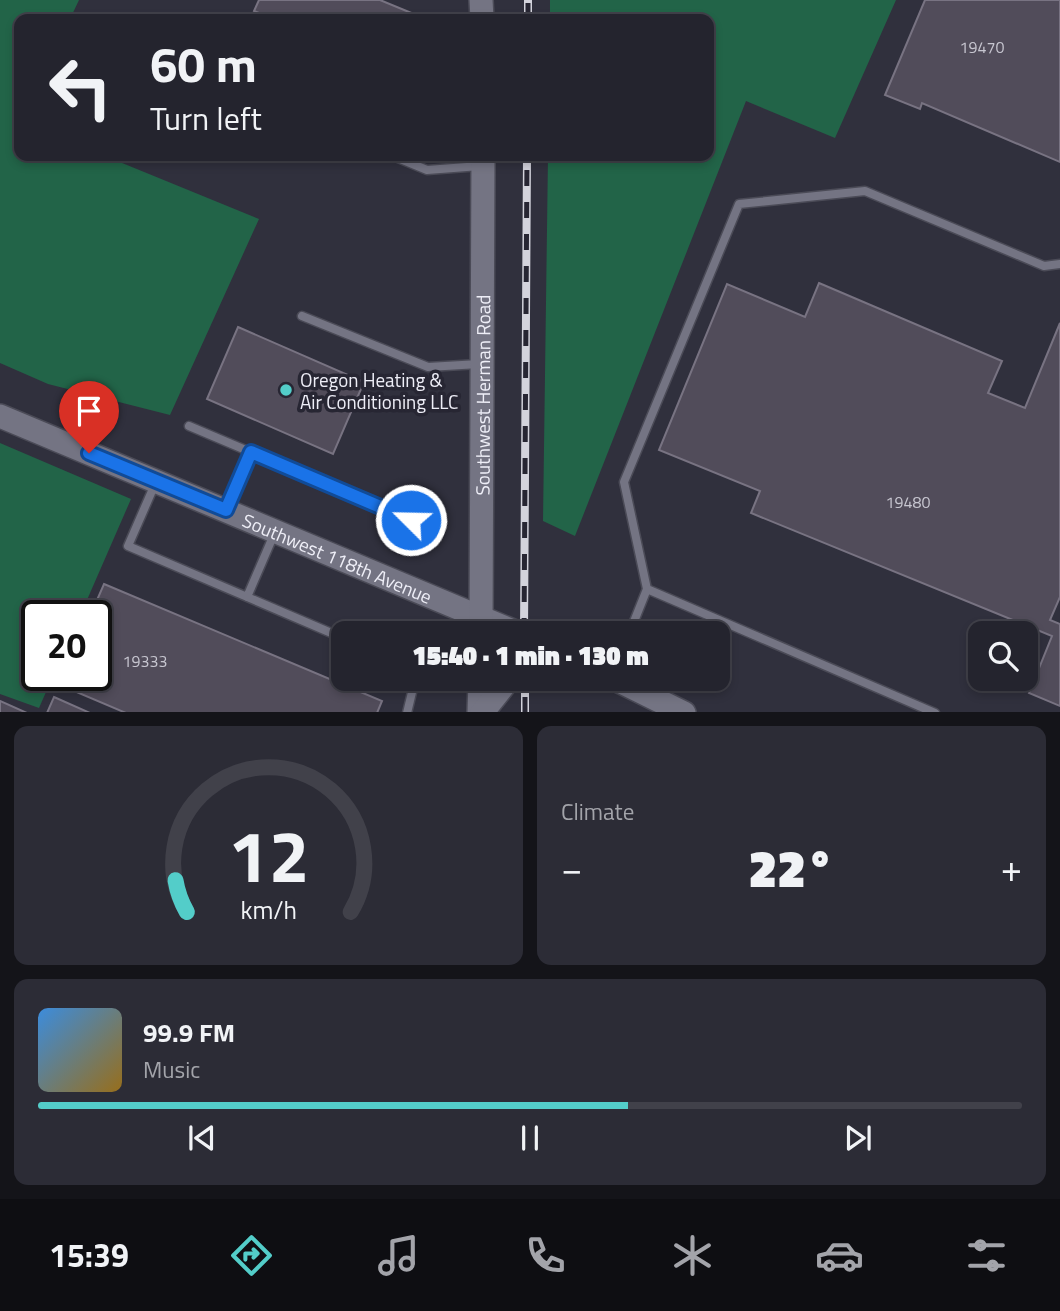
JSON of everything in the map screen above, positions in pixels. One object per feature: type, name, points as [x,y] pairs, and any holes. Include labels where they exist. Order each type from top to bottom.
[{"type":"street","name":"Southwest Herman Road","points":[[481,621],[483,161]]},
{"type":"street","name":"Southwest 118th Avenue","points":[[0,416],[276,531],[472,621]]},
{"type":"street","points":[[480,691],[480,712]]},
{"type":"street","points":[[480,712],[498,691]]},
{"type":"street","points":[[640,691],[684,712]]},
{"type":"lane","points":[[405,161],[427,170],[483,161]]},
{"type":"lane","points":[[634,621],[647,589],[624,482],[738,204],[865,191],[1044,266],[1060,264]]},
{"type":"lane","points":[[302,316],[428,367],[482,364]]},
{"type":"lane","points":[[189,426],[411,520]]},
{"type":"lane","points":[[226,510],[251,452]]},
{"type":"lane","points":[[156,481],[128,546],[331,633]]},
{"type":"lane","points":[[247,597],[276,531]]},
{"type":"lane","points":[[647,589],[935,712]]},
{"type":"lane","points":[[407,712],[412,691]]},
{"type":"green space","points":[[0,0],[79,0],[72,14],[14,14],[14,161],[117,161],[259,219],[170,415],[48,384],[0,363]]},
{"type":"green space","points":[[550,0],[896,0],[835,138],[746,101],[575,536],[543,521],[548,161],[714,161],[714,14],[550,14]]},
{"type":"green space","points":[[0,443],[131,499],[87,600],[21,600],[21,691],[46,691],[39,708],[0,694]]},
{"type":"building","points":[[259,0],[380,0],[414,14],[262,14],[254,11]]},
{"type":"building","points":[[925,0],[1060,0],[1060,162],[922,103],[920,109],[885,95]]},
{"type":"building","points":[[819,283],[1002,361],[988,393],[1025,408],[1060,323],[1060,597],[1050,620],[1060,624],[1060,706],[1029,693],[1038,691],[1038,671],[1052,636],[1038,630],[1038,621],[1015,621],[751,513],[760,491],[659,450],[727,284],[805,317]]},
{"type":"building","name":"Oregon Heating & Air Conditioning LLC","points":[[238,327],[364,382],[333,454],[207,399]]},
{"type":"building","points":[[104,584],[331,680],[331,691],[358,691],[382,701],[377,712],[124,712],[74,691],[112,691],[112,600],[97,600]]},
{"type":"building","points":[[54,697],[88,712],[47,712]]},
{"type":"building","points":[[0,701],[25,712],[0,712]]},
{"type":"railway","points":[[528,0],[528,14]]},
{"type":"railway","points":[[524,621],[527,161]]},
{"type":"railway","points":[[525,691],[525,712]]},
{"type":"place","name":"Oregon Heating & Air Conditioning LLC","points":[[286,390]]},
{"type":"route","points":[[89,453],[226,510],[251,452],[411,520]]}]
